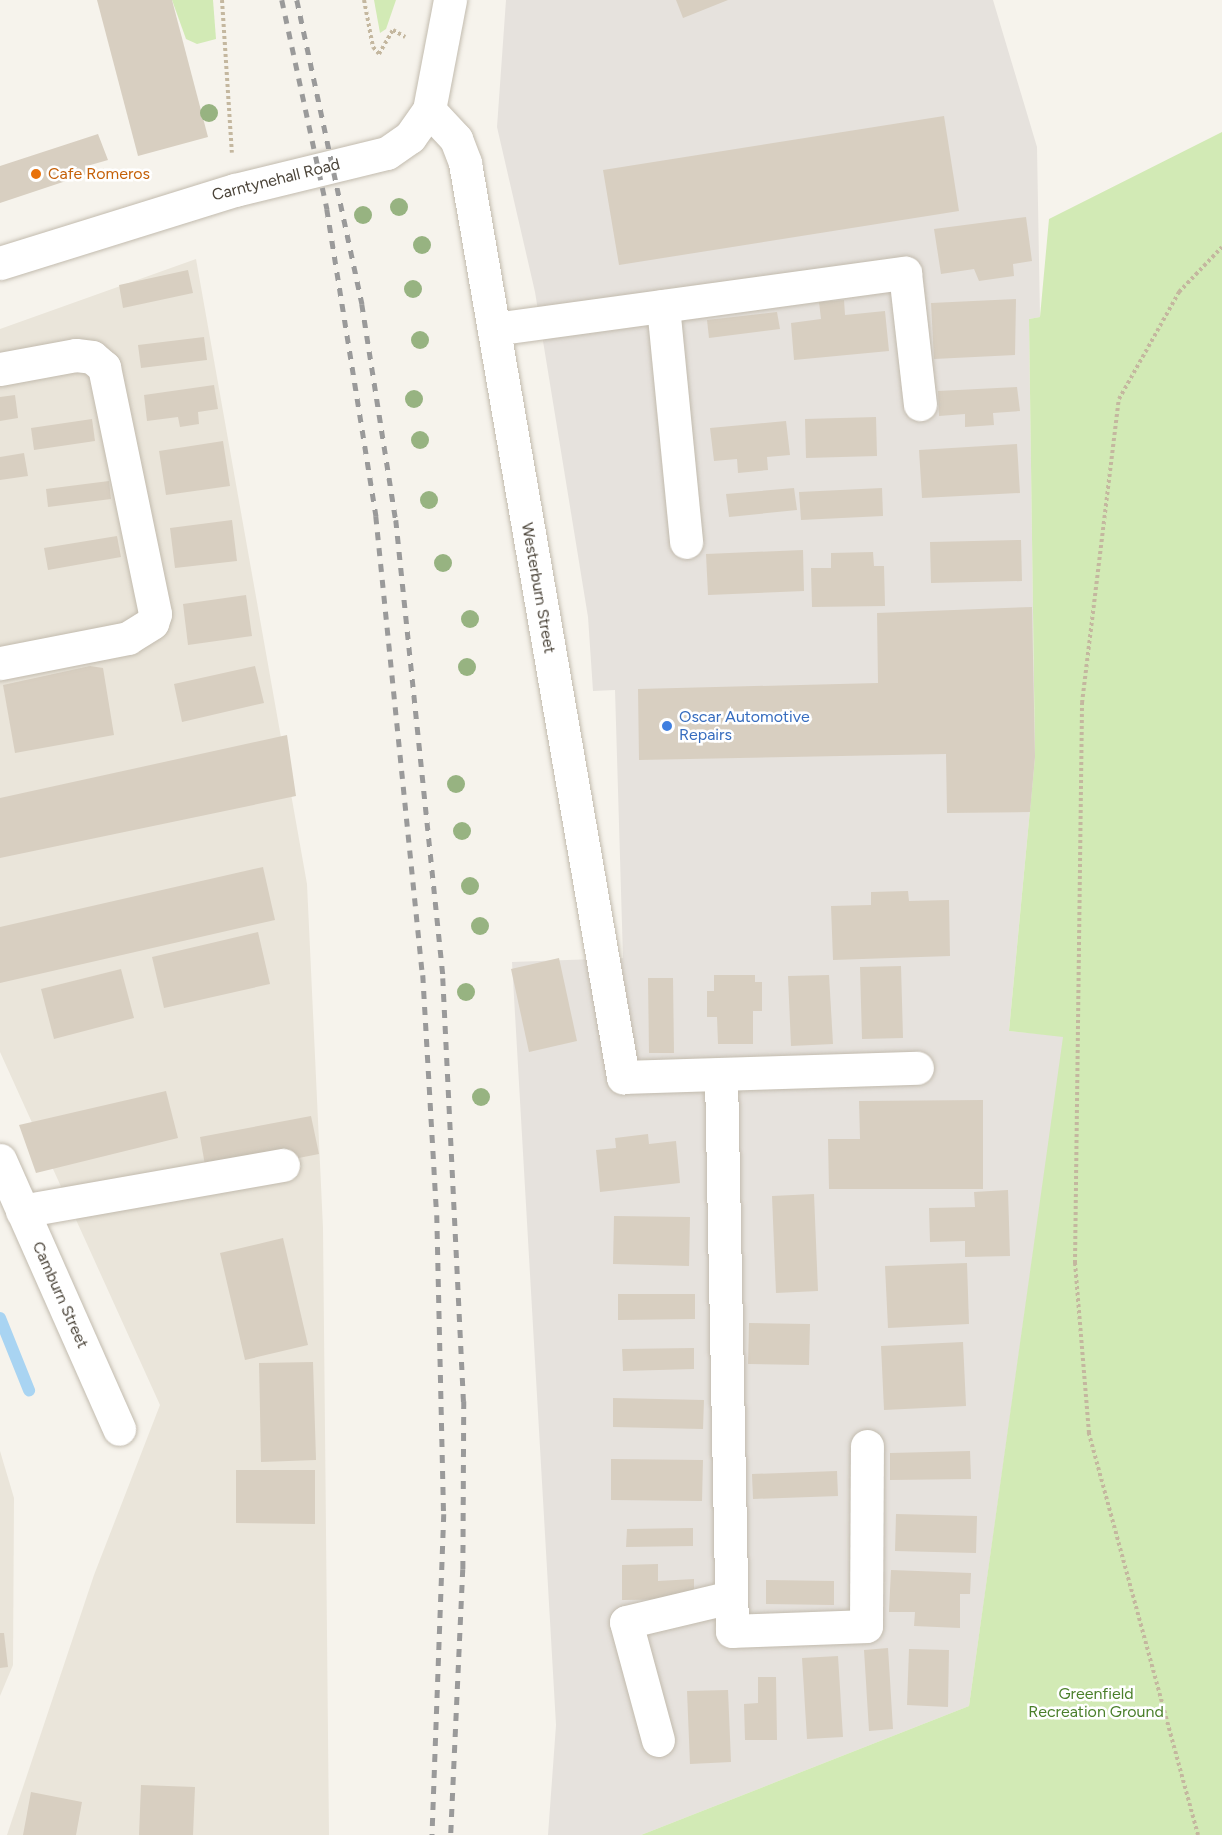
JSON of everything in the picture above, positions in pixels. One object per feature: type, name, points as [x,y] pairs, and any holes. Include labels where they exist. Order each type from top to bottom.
[{"type":"street","name":"Carntynehall Road","points":[[0,263],[235,190],[387,153],[410,137],[429,110],[442,59],[450,0]]},
{"type":"street","name":"Westerburn Street","points":[[429,110],[461,149],[623,1077],[721,1075]]},
{"type":"street","points":[[494,329],[905,273],[920,404]]},
{"type":"street","points":[[663,306],[686,542]]},
{"type":"street","points":[[0,369],[76,355],[92,357],[105,367],[154,614],[152,623],[128,638],[0,663]]},
{"type":"street","points":[[867,1446],[866,1626],[732,1631],[721,1075],[917,1068]]},
{"type":"street","name":"Camburn Street","points":[[0,1161],[119,1430]]},
{"type":"street","points":[[22,1210],[283,1165]]},
{"type":"street","points":[[658,1740],[626,1622],[732,1598]]},
{"type":"path","points":[[222,0],[235,190]]},
{"type":"path","points":[[364,0],[373,47],[379,54],[393,30],[442,59]]},
{"type":"path","points":[[1198,1835],[1089,1433],[1075,1263],[1082,703],[1119,399],[1179,292],[1222,248]]},
{"type":"shaded area","points":[[506,0],[993,0],[1037,147],[1040,317],[1029,319],[1035,757],[1009,1031],[1064,1036],[969,1706],[641,1835],[548,1835],[556,1725],[512,962],[623,958],[615,690],[593,691],[588,617],[535,292],[497,127]]},
{"type":"shaded area","points":[[196,259],[307,884],[323,1228],[329,1835],[7,1835],[94,1575],[160,1405],[0,1052],[0,329]]},
{"type":"shaded area","points":[[0,1451],[14,1498],[13,1665],[0,1696]]},
{"type":"green space","points":[[172,0],[213,0],[216,39],[197,44],[186,39]]},
{"type":"green space","points":[[374,0],[396,0],[386,29],[380,33]]},
{"type":"green space","name":"Greenfield Recreation Ground","points":[[1222,132],[1222,1835],[641,1835],[969,1706],[1063,1037],[1009,1031],[1035,757],[1029,319],[1040,317],[1049,219]]},
{"type":"building","points":[[97,0],[172,0],[208,137],[138,156]]},
{"type":"building","points":[[676,0],[728,0],[683,18]]},
{"type":"building","points":[[944,116],[959,211],[619,265],[603,170]]},
{"type":"building","points":[[98,134],[108,160],[87,166],[90,173],[0,203],[0,166]]},
{"type":"building","points":[[1026,217],[1032,261],[1013,264],[1014,276],[979,281],[974,269],[941,274],[934,229]]},
{"type":"building","points":[[188,270],[193,293],[123,308],[119,285]]},
{"type":"building","points":[[1016,299],[1015,355],[934,359],[931,303]]},
{"type":"building","points":[[844,300],[845,315],[885,311],[889,351],[794,360],[791,323],[821,319],[819,302]]},
{"type":"building","points":[[777,312],[780,329],[709,338],[707,320]]},
{"type":"building","points":[[204,337],[207,360],[141,368],[138,345]]},
{"type":"building","points":[[214,385],[218,409],[198,412],[199,424],[180,427],[178,417],[147,421],[144,395]]},
{"type":"building","points":[[1017,387],[1020,411],[993,413],[994,425],[965,427],[965,414],[939,416],[938,391]]},
{"type":"building","points":[[15,395],[18,418],[0,421],[0,397]]},
{"type":"building","points":[[876,417],[877,456],[806,458],[805,419]]},
{"type":"building","points":[[92,419],[95,441],[34,450],[31,428]]},
{"type":"building","points":[[786,421],[790,455],[767,457],[768,470],[738,473],[737,459],[714,461],[710,428]]},
{"type":"building","points":[[223,441],[230,486],[166,495],[159,451]]},
{"type":"building","points":[[1017,444],[1020,493],[922,498],[919,450]]},
{"type":"building","points":[[24,453],[28,476],[0,480],[0,457]]},
{"type":"building","points":[[109,481],[111,499],[48,507],[46,489]]},
{"type":"building","points":[[794,488],[797,510],[729,517],[726,494]]},
{"type":"building","points":[[882,488],[883,516],[801,520],[799,492]]},
{"type":"building","points":[[232,520],[237,561],[175,568],[170,528]]},
{"type":"building","points":[[117,536],[121,557],[48,570],[44,548]]},
{"type":"building","points":[[1021,540],[1022,581],[931,583],[930,542]]},
{"type":"building","points":[[803,550],[804,591],[708,595],[706,554]]},
{"type":"building","points":[[873,552],[874,566],[884,566],[885,606],[812,607],[811,568],[831,568],[831,553]]},
{"type":"building","points":[[246,595],[252,636],[188,645],[183,604]]},
{"type":"building","points":[[1032,607],[1035,757],[1030,812],[947,813],[946,754],[639,760],[638,689],[878,683],[877,613]]},
{"type":"building","points":[[90,666],[103,668],[114,735],[15,753],[3,685]]},
{"type":"building","points":[[255,666],[264,703],[182,722],[174,684]]},
{"type":"building","points":[[287,735],[296,796],[0,858],[0,798]]},
{"type":"building","points":[[263,867],[275,920],[0,983],[0,927]]},
{"type":"building","points":[[908,891],[909,901],[949,900],[950,956],[833,960],[831,906],[871,905],[871,892]]},
{"type":"building","points":[[258,932],[270,984],[164,1008],[152,957]]},
{"type":"building","points":[[559,958],[577,1041],[529,1052],[511,969]]},
{"type":"building","points":[[901,966],[903,1038],[862,1039],[860,967]]},
{"type":"building","points":[[121,969],[134,1018],[54,1039],[41,989]]},
{"type":"building","points":[[714,975],[755,975],[755,982],[762,982],[762,1011],[753,1011],[753,1044],[718,1044],[717,1017],[707,1017],[707,991],[714,991]]},
{"type":"building","points":[[829,975],[833,1044],[791,1046],[788,976]]},
{"type":"building","points":[[648,978],[673,978],[674,1053],[649,1053]]},
{"type":"building","points":[[166,1091],[178,1138],[36,1173],[19,1125]]},
{"type":"building","points":[[983,1100],[983,1189],[829,1189],[828,1139],[860,1139],[859,1101]]},
{"type":"building","points":[[311,1116],[319,1154],[207,1176],[200,1137]]},
{"type":"building","points":[[648,1134],[649,1144],[676,1141],[680,1183],[600,1192],[596,1150],[616,1148],[615,1138]]},
{"type":"building","points":[[1008,1190],[1010,1256],[965,1257],[965,1241],[930,1242],[929,1208],[975,1207],[974,1192]]},
{"type":"building","points":[[814,1194],[818,1291],[776,1293],[772,1196]]},
{"type":"building","points":[[614,1216],[690,1217],[689,1266],[613,1264]]},
{"type":"building","points":[[283,1238],[308,1345],[245,1360],[220,1253]]},
{"type":"building","points":[[967,1263],[969,1324],[888,1328],[885,1266]]},
{"type":"building","points":[[618,1294],[695,1294],[695,1319],[618,1320]]},
{"type":"building","points":[[749,1323],[810,1324],[809,1365],[748,1364]]},
{"type":"building","points":[[963,1342],[966,1406],[884,1410],[881,1346]]},
{"type":"building","points":[[694,1348],[694,1369],[623,1371],[622,1349]]},
{"type":"building","points":[[313,1362],[316,1460],[261,1462],[259,1363]]},
{"type":"building","points":[[613,1398],[704,1400],[703,1429],[613,1427]]},
{"type":"building","points":[[970,1451],[971,1479],[890,1480],[890,1453]]},
{"type":"building","points":[[611,1459],[703,1460],[702,1501],[611,1500]]},
{"type":"building","points":[[236,1470],[315,1470],[315,1524],[236,1523]]},
{"type":"building","points":[[837,1471],[838,1496],[753,1499],[752,1474]]},
{"type":"building","points":[[896,1514],[977,1516],[976,1553],[895,1551]]},
{"type":"building","points":[[693,1528],[693,1546],[626,1547],[627,1529]]},
{"type":"building","points":[[658,1564],[658,1581],[694,1579],[694,1599],[622,1600],[622,1565]]},
{"type":"building","points":[[891,1570],[971,1573],[970,1594],[960,1594],[960,1628],[914,1626],[915,1612],[889,1612]]},
{"type":"building","points":[[766,1580],[834,1581],[834,1605],[766,1604]]},
{"type":"building","points":[[0,1633],[4,1633],[8,1667],[0,1668]]},
{"type":"building","points":[[888,1648],[893,1729],[869,1731],[864,1650]]},
{"type":"building","points":[[909,1649],[949,1650],[948,1707],[907,1705]]},
{"type":"building","points":[[838,1656],[843,1737],[807,1739],[802,1658]]},
{"type":"building","points":[[758,1677],[776,1677],[777,1740],[745,1740],[744,1704],[758,1703]]},
{"type":"building","points":[[728,1690],[731,1762],[690,1764],[687,1691]]},
{"type":"building","points":[[141,1785],[195,1787],[193,1835],[139,1835]]},
{"type":"building","points":[[31,1792],[82,1802],[76,1835],[23,1835]]},
{"type":"waterway","points":[[0,1318],[29,1390]]},
{"type":"railway","points":[[282,0],[327,209],[376,516],[423,975],[437,1215],[444,1514],[432,1835]]},
{"type":"railway","points":[[297,0],[362,304],[396,520],[443,978],[464,1401],[463,1569],[451,1835]]},
{"type":"place","name":"Cafe Romeros","points":[[36,174]]},
{"type":"place","name":"Oscar Automotive Repairs","points":[[667,726]]}]
